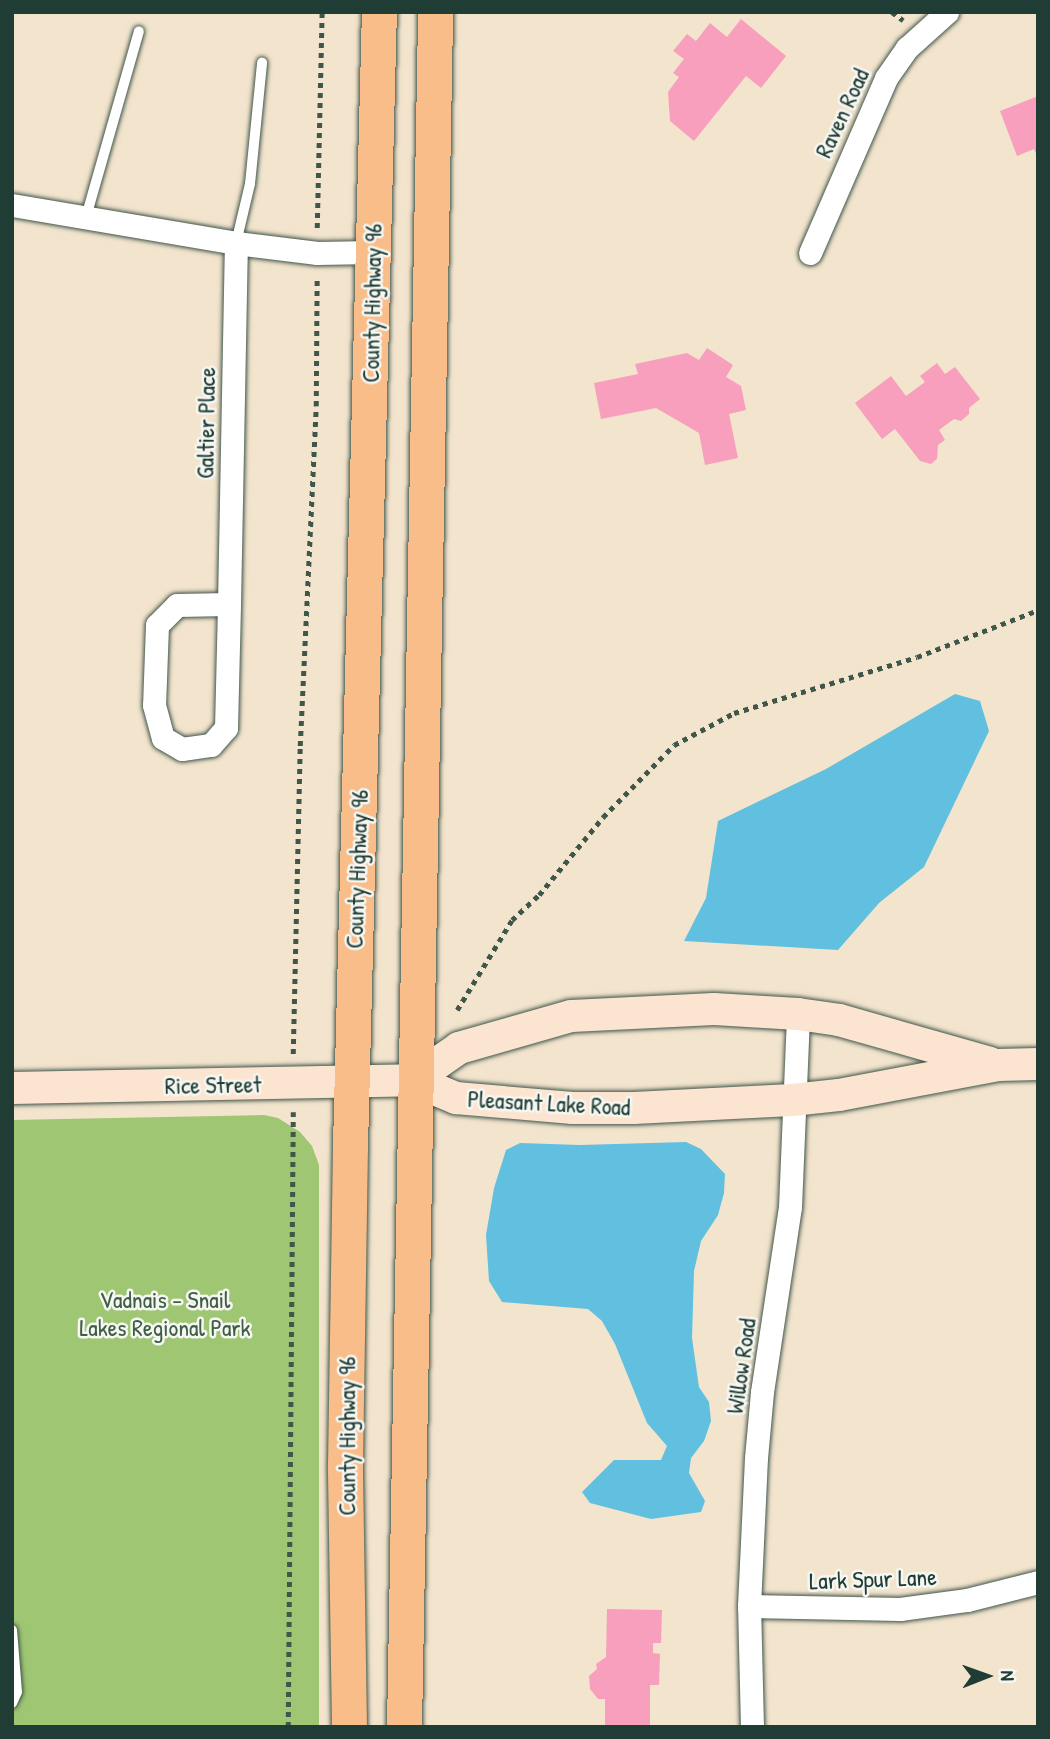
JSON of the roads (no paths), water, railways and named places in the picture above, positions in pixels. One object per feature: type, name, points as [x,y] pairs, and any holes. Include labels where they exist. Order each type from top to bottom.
[{"type":"main road","name":"County Highway 96","points":[[349,1727],[345,1464],[379,12]]},
{"type":"main road","points":[[404,1727],[413,1080],[425,654],[435,12]]},
{"type":"street","name":"Raven Road","points":[[810,253],[886,78],[908,48],[947,12]]},
{"type":"street","points":[[12,205],[236,243],[317,253],[373,251]]},
{"type":"street","name":"Galtier Place","points":[[229,604],[177,605],[158,625],[154,705],[163,738],[182,749],[211,745],[226,728],[229,604],[236,243]]},
{"type":"street","name":"Pleasant Lake Road","points":[[413,1080],[458,1048],[571,1017],[714,1009],[798,1014],[839,1020],[998,1065]]},
{"type":"street","name":"Willow Road","points":[[752,1727],[749,1606],[762,1392],[790,1207],[792,1100],[798,1014]]},
{"type":"street","name":"Pleasant Lake Road","points":[[413,1080],[456,1098],[573,1108],[792,1100],[839,1095],[998,1065],[1038,1064]]},
{"type":"street","name":"Rice Street","points":[[12,1088],[413,1080]]},
{"type":"street","name":"Lark Spur Lane","points":[[749,1606],[900,1609],[967,1600],[1038,1582]]},
{"type":"lane","points":[[86,218],[139,31]]},
{"type":"lane","points":[[236,243],[250,184],[262,63]]},
{"type":"lane","points":[[12,1630],[17,1692],[12,1703]]},
{"type":"water","points":[[955,694],[980,701],[989,731],[924,867],[879,903],[838,950],[684,941],[706,898],[718,821],[826,769]]},
{"type":"water","points":[[686,1142],[701,1149],[725,1174],[724,1193],[718,1215],[701,1241],[694,1271],[692,1338],[699,1387],[709,1402],[711,1421],[704,1441],[691,1458],[689,1473],[705,1501],[701,1512],[651,1519],[590,1503],[582,1492],[614,1460],[661,1460],[667,1446],[647,1423],[615,1344],[602,1321],[588,1309],[502,1302],[489,1281],[486,1235],[494,1188],[506,1150],[520,1143],[580,1145]]},
{"type":"park label","name":"Vadnais - Snail Lakes Regional Park","points":[[165,1314]]}]
